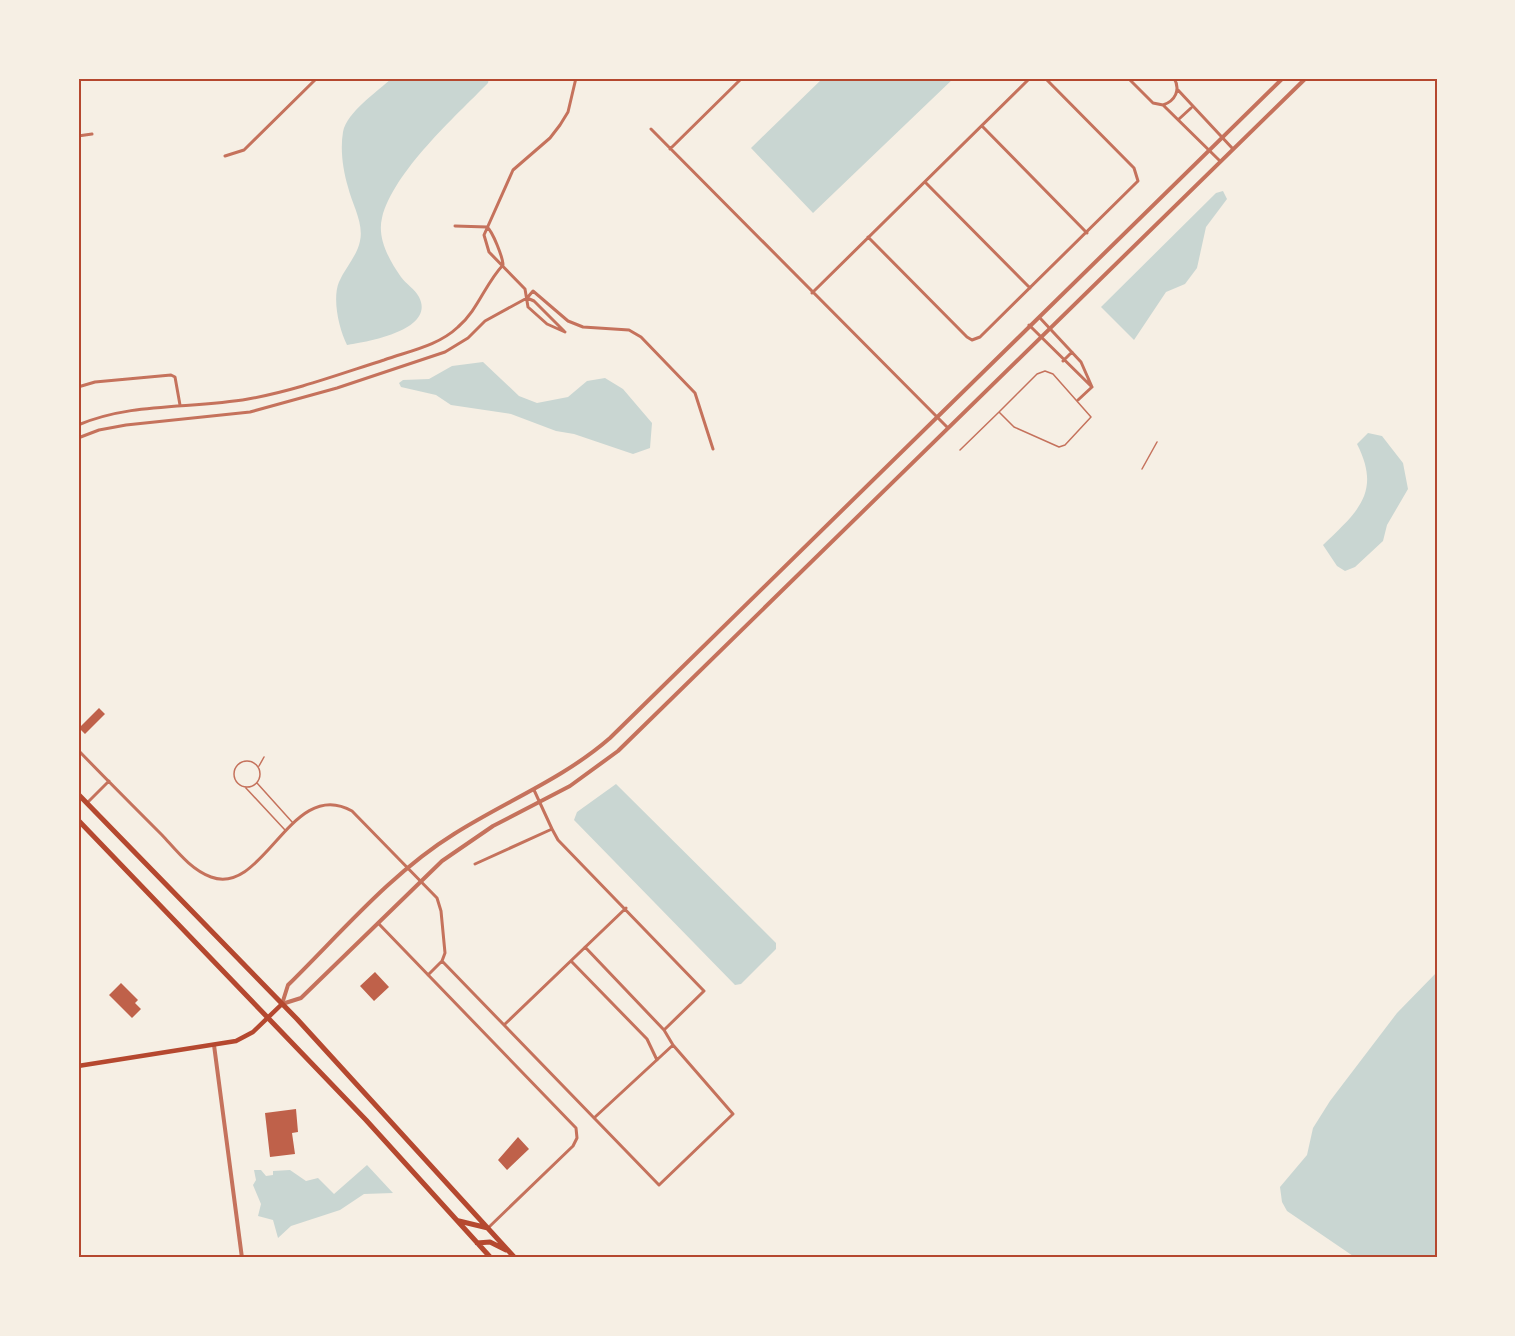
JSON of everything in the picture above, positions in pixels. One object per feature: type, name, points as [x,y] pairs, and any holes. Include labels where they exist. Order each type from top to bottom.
[{"type":"highway","points":[[78,794],[282,1004],[515,1258]]},
{"type":"highway","points":[[78,803],[87,803]]},
{"type":"highway","points":[[78,820],[268,1017],[491,1258]]},
{"type":"highway","points":[[457,1221],[488,1228]]},
{"type":"highway","points":[[477,1243],[490,1242],[510,1252]]},
{"type":"main road","points":[[78,1066],[214,1045],[242,1038],[282,1004]]},
{"type":"street","points":[[225,156],[244,150],[317,78]]},
{"type":"street","points":[[565,332],[537,316],[528,307],[525,289],[503,265],[496,261],[485,245],[484,235],[513,170],[550,138],[564,118],[576,78]]},
{"type":"street","points":[[670,149],[742,78]]},
{"type":"street","points":[[812,293],[1030,78]]},
{"type":"street","points":[[868,237],[969,339],[980,336],[1134,187],[1139,177],[1134,168],[1045,78]]},
{"type":"street","points":[[1128,78],[1153,103],[1163,105],[1179,119],[1220,161]]},
{"type":"street","points":[[1174,78],[1178,90],[1191,107],[1233,149]]},
{"type":"street","points":[[282,1004],[288,985],[408,868],[453,834],[588,758],[610,738],[1029,325],[1040,318],[1284,78]]},
{"type":"street","points":[[282,1004],[300,998],[421,881],[465,844],[493,826],[541,803],[618,751],[948,429],[1039,336],[1306,78]]},
{"type":"street","points":[[1163,105],[1175,97],[1178,90]]},
{"type":"street","points":[[1179,119],[1191,107]]},
{"type":"street","points":[[981,126],[1087,233]]},
{"type":"street","points":[[651,129],[948,429]]},
{"type":"street","points":[[78,135],[92,134]]},
{"type":"street","points":[[925,182],[1030,288]]},
{"type":"street","points":[[78,425],[96,418],[133,410],[249,399],[336,376],[440,341],[459,327],[474,309],[489,279],[503,265],[503,256],[495,247],[492,231],[487,227],[455,226]]},
{"type":"street","points":[[78,438],[99,430],[126,425],[250,412],[337,388],[445,352],[468,338],[495,314],[526,298],[533,291],[568,321],[583,327],[629,330],[641,338],[695,393],[713,449]]},
{"type":"street","points":[[526,298],[534,301],[565,332]]},
{"type":"street","points":[[1040,318],[1084,366],[1092,387]]},
{"type":"street","points":[[565,332],[568,321]]},
{"type":"street","points":[[1029,325],[1063,361],[1092,387]]},
{"type":"street","points":[[1063,361],[1072,352]]},
{"type":"street","points":[[78,387],[95,382],[171,375],[176,377],[178,383],[180,405]]},
{"type":"street","points":[[1078,400],[1092,387]]},
{"type":"street","points":[[78,750],[190,863],[213,878],[225,879],[240,874],[286,831],[316,807],[330,804],[345,807],[357,815],[437,898],[441,907],[446,948],[442,961],[428,975]]},
{"type":"street","points":[[87,803],[109,781]]},
{"type":"street","points":[[534,790],[558,840],[704,991],[664,1030]]},
{"type":"street","points":[[475,864],[552,829]]},
{"type":"street","points":[[504,1025],[626,908]]},
{"type":"street","points":[[378,923],[573,1124],[577,1133],[576,1142],[570,1150],[488,1228]]},
{"type":"street","points":[[442,961],[659,1185],[733,1114],[673,1046],[664,1030],[585,947]]},
{"type":"street","points":[[571,961],[647,1039],[657,1060]]},
{"type":"street","points":[[214,1045],[242,1258]]},
{"type":"street","points":[[594,1118],[673,1046]]},
{"type":"lane","points":[[960,450],[1037,374],[1045,371],[1053,374],[1078,400],[1091,414],[1091,420],[1061,447],[1016,429],[999,412]]},
{"type":"lane","points":[[1142,469],[1157,442]]},
{"type":"lane","points":[[257,783],[260,775],[258,766],[264,757]]},
{"type":"lane","points":[[258,766],[247,760],[236,766],[235,779],[286,831]]},
{"type":"lane","points":[[244,787],[257,783]]},
{"type":"lane","points":[[257,783],[294,824]]},
{"type":"shaded area","points":[[392,78],[489,78],[488,83],[443,128],[412,164],[389,200],[382,218],[381,233],[388,256],[401,277],[419,297],[422,308],[418,318],[397,332],[370,341],[347,345],[337,314],[337,289],[356,252],[361,234],[343,167],[343,132],[356,110]]},
{"type":"shaded area","points":[[823,78],[954,78],[813,213],[751,148]]},
{"type":"shaded area","points":[[1223,191],[1227,199],[1206,227],[1197,268],[1185,284],[1166,292],[1134,340],[1101,307],[1216,193]]},
{"type":"shaded area","points":[[483,362],[519,396],[537,403],[568,397],[587,381],[605,378],[623,389],[652,423],[650,448],[633,454],[574,434],[556,431],[511,414],[451,405],[436,395],[401,387],[399,383],[403,380],[429,379],[452,366]]},
{"type":"shaded area","points":[[1368,433],[1382,436],[1403,463],[1408,489],[1387,525],[1383,541],[1355,567],[1345,571],[1337,566],[1323,545],[1346,522],[1362,500],[1367,476],[1357,444]]},
{"type":"shaded area","points":[[616,784],[776,943],[776,949],[741,984],[735,985],[574,820],[577,812]]},
{"type":"shaded area","points":[[1437,972],[1437,1258],[1356,1258],[1287,1211],[1282,1202],[1280,1187],[1307,1155],[1313,1128],[1330,1101],[1397,1013]]},
{"type":"shaded area","points":[[367,1165],[393,1193],[364,1194],[340,1210],[291,1226],[278,1238],[273,1220],[258,1216],[261,1204],[253,1185],[256,1180],[254,1170],[261,1170],[266,1176],[273,1175],[273,1171],[290,1170],[306,1181],[318,1178],[334,1194]]},
{"type":"building","points":[[99,708],[105,714],[85,734],[79,728]]},
{"type":"building","points":[[375,972],[389,987],[374,1001],[360,986]]},
{"type":"building","points":[[121,983],[138,1000],[135,1003],[141,1009],[132,1018],[109,995]]},
{"type":"building","points":[[296,1109],[298,1132],[292,1133],[295,1154],[270,1157],[265,1113]]},
{"type":"building","points":[[518,1137],[529,1149],[507,1170],[498,1160]]}]
